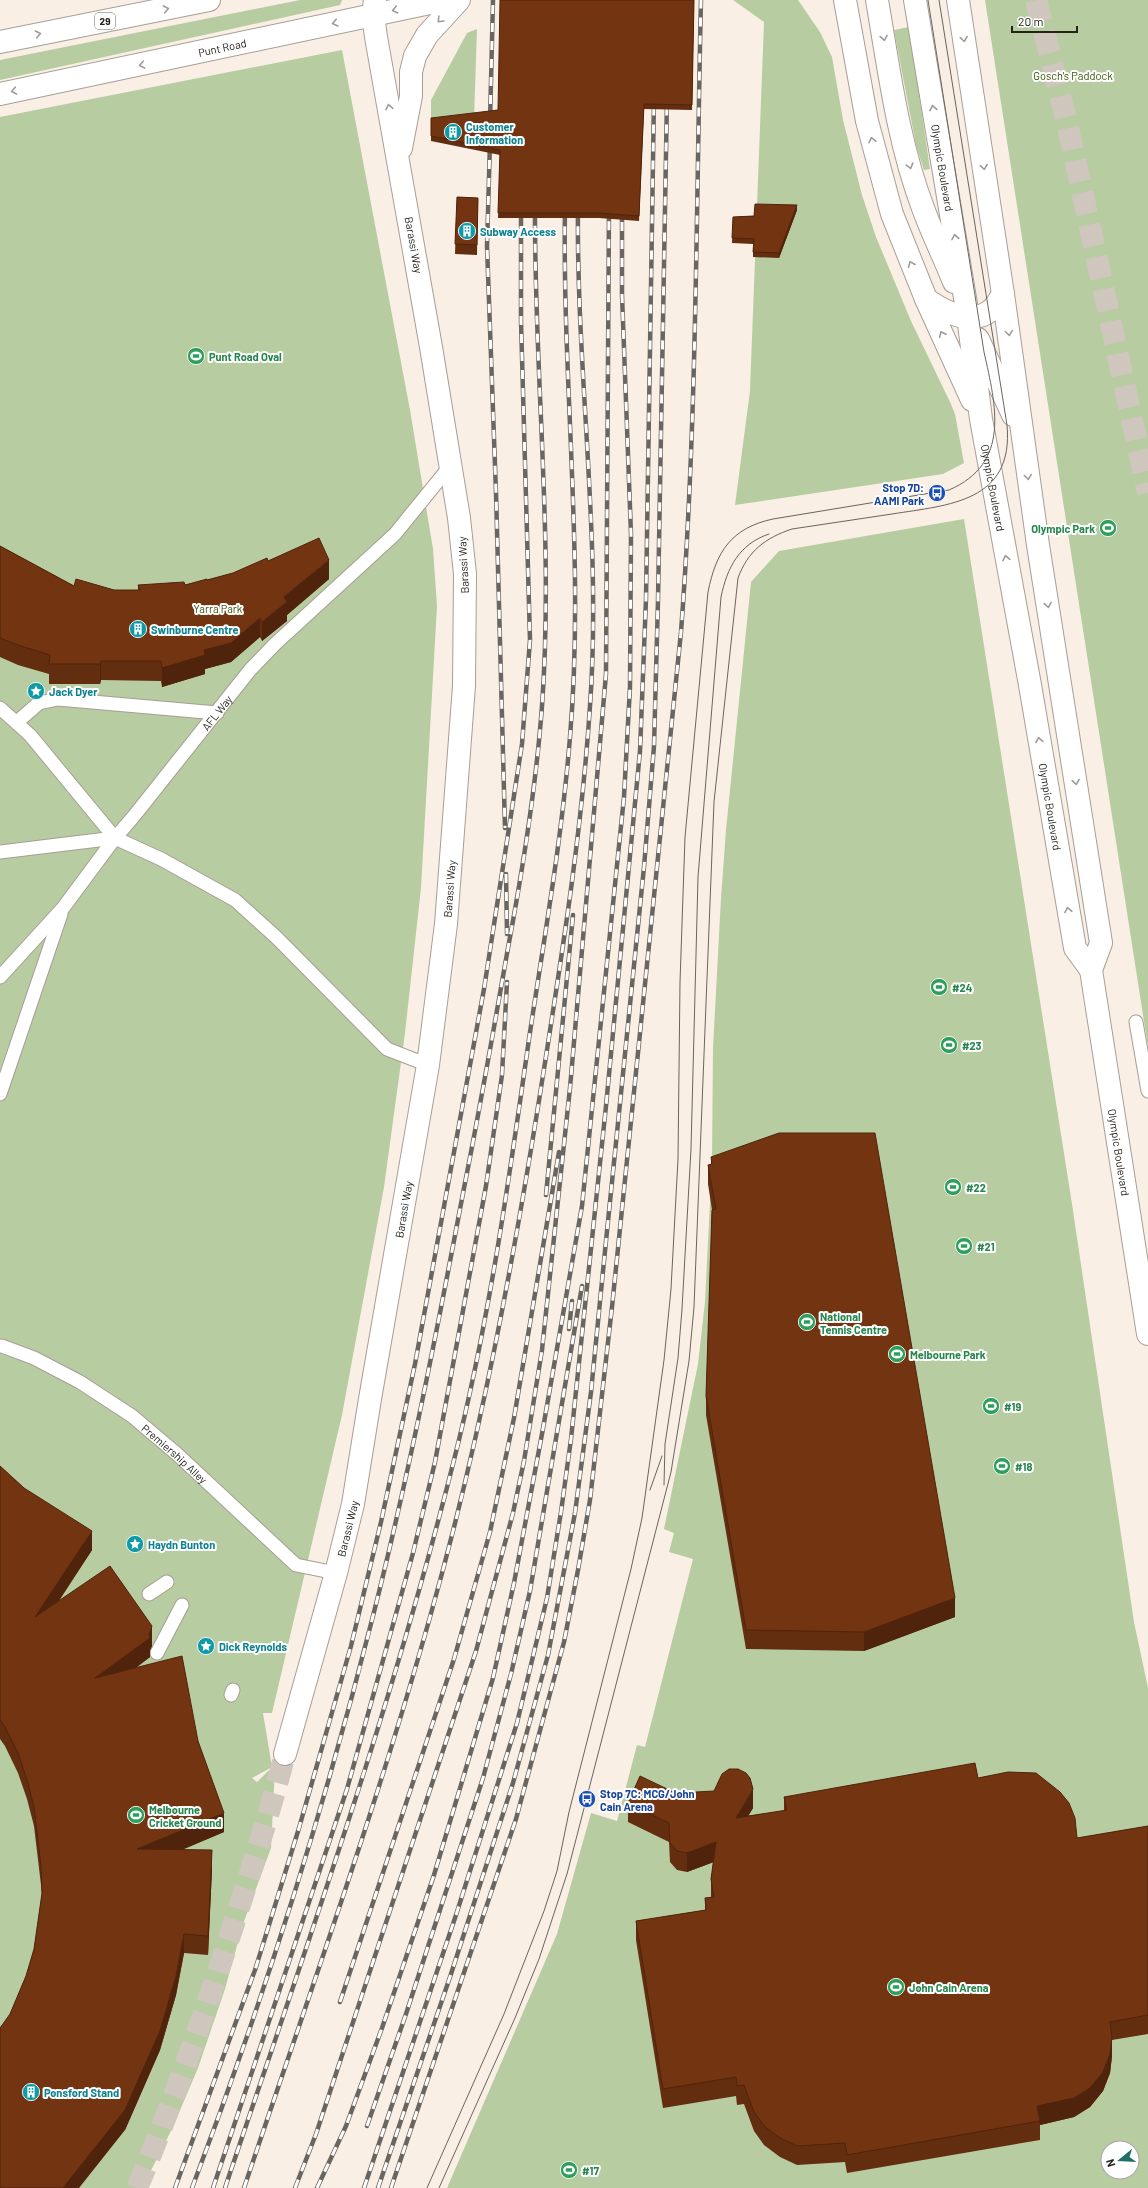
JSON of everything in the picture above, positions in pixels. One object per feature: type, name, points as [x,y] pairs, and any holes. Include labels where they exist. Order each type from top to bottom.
[{"type":"main road","name":"29","points":[[0,42],[209,0]]},
{"type":"main road","name":"Punt Road","points":[[0,94],[374,8],[444,0]]},
{"type":"main road","points":[[399,159],[411,96],[411,72],[415,56],[424,38],[459,0]]},
{"type":"main road","points":[[845,0],[862,95],[879,168],[898,232],[926,300],[981,419]]},
{"type":"main road","points":[[877,0],[896,106],[923,208],[968,316],[1023,438]]},
{"type":"main road","name":"Olympic Boulevard","points":[[915,0],[968,316],[981,419],[1030,686],[1075,948],[1091,970],[1148,1334]]},
{"type":"main road","name":"Olympic Boulevard","points":[[958,0],[1100,943],[1091,970]]},
{"type":"main road","name":"Barassi Way","points":[[285,1754],[336,1573],[353,1504],[371,1391],[428,1065],[446,924],[464,686],[465,574],[459,518],[374,8]]},
{"type":"main road","points":[[926,300],[950,313],[979,316],[990,311],[1003,294]]},
{"type":"street","name":"AFL Way","points":[[0,977],[63,908],[115,838],[217,714],[250,670],[275,644],[395,534],[451,465]]},
{"type":"street","points":[[17,722],[39,703],[58,699],[217,714]]},
{"type":"street","points":[[0,708],[17,722],[91,807],[115,838],[161,859],[235,900],[276,937],[387,1049],[428,1065]]},
{"type":"street","points":[[0,852],[115,838]]},
{"type":"street","points":[[0,1094],[63,908]]},
{"type":"street","points":[[1136,1022],[1148,1091]]},
{"type":"street","name":"Premiership Alley","points":[[2,1346],[34,1358],[80,1382],[132,1416],[177,1454],[296,1565],[336,1573]]},
{"type":"street","points":[[150,1594],[167,1582]]},
{"type":"street","points":[[157,1653],[182,1605]]},
{"type":"green space","points":[[300,0],[342,0],[340,5],[0,80],[0,60]]},
{"type":"green space","points":[[733,0],[798,0],[820,32],[832,57],[843,120],[862,195],[876,237],[911,321],[955,414],[964,463],[943,474],[735,505],[750,391],[764,22]]},
{"type":"green space","name":"Gosch's Paddock","points":[[985,0],[1148,0],[1148,1047]]},
{"type":"green space","points":[[909,27],[930,169],[924,170],[916,145],[894,30]]},
{"type":"green space","points":[[477,29],[474,118],[431,124],[431,100],[467,33]]},
{"type":"green space","name":"Yarra Park","points":[[342,50],[410,410],[433,549],[437,606],[421,888],[405,1033],[384,1187],[342,1415],[272,1713],[263,1713],[272,1767],[252,1778],[257,1782],[268,1771],[275,1768],[271,1848],[243,1924],[225,1989],[198,2068],[172,2129],[142,2188],[0,2188],[0,117]]},
{"type":"green space","name":"Melbourne Park","points":[[964,519],[1072,1204],[1134,1622],[1148,1688],[1148,2188],[447,2188],[557,1934],[591,1813],[617,1821],[637,1745],[645,1747],[693,1559],[669,1552],[674,1533],[664,1529],[698,1364],[705,1302],[712,1162],[713,1048],[721,898],[726,830],[751,582],[779,551]]},
{"type":"building","points":[[500,0],[694,0],[692,105],[644,104],[639,216],[599,213],[498,213],[500,150],[431,136],[431,118],[498,110]]},
{"type":"building","name":"Subway Access","points":[[457,197],[478,198],[477,245],[455,244]]},
{"type":"building","points":[[755,204],[797,205],[779,253],[753,252],[754,239],[732,238],[733,217],[754,216]]},
{"type":"building","name":"Swinburne Centre","points":[[319,538],[329,560],[284,597],[287,602],[262,622],[260,618],[231,643],[204,650],[205,655],[162,668],[161,661],[101,661],[100,664],[49,664],[50,655],[0,638],[0,546],[74,586],[76,579],[114,590],[140,590],[138,585],[184,582],[185,585],[233,573],[267,558],[268,561]]},
{"type":"building","name":"National Tennis Centre","points":[[779,1133],[875,1133],[955,1598],[864,1632],[746,1630],[706,1396],[712,1210],[716,1209],[708,1165],[712,1164],[711,1157]]},
{"type":"building","name":"Melbourne Cricket Ground","points":[[0,1466],[24,1488],[92,1531],[35,1617],[110,1566],[152,1626],[149,1634],[150,1638],[95,1678],[182,1656],[198,1741],[224,1813],[137,1849],[212,1850],[208,1936],[184,1934],[176,1976],[160,2031],[125,2110],[63,2188],[0,2188],[0,2028],[10,2014],[26,1976],[34,1949],[42,1893],[41,1866],[34,1807],[18,1753],[0,1720]]},
{"type":"building","name":"John Cain Arena","points":[[975,1763],[978,1778],[1008,1772],[1036,1773],[1060,1792],[1069,1803],[1075,1818],[1077,1838],[1148,1826],[1148,2015],[1110,2022],[1112,2037],[1110,2054],[1103,2072],[1090,2088],[1074,2098],[1037,2106],[1040,2121],[847,2155],[845,2143],[797,2146],[780,2138],[764,2126],[754,2112],[744,2085],[737,2086],[736,2077],[663,2089],[636,1921],[706,1910],[705,1898],[714,1897],[711,1879],[716,1842],[687,1853],[677,1851],[670,1843],[669,1823],[628,1803],[640,1776],[686,1798],[696,1792],[714,1791],[722,1774],[729,1769],[738,1769],[746,1773],[750,1778],[753,1789],[736,1818],[787,1810],[784,1797]]},
{"type":"tunnel","points":[[1036,0],[1068,127],[1148,493]]},
{"type":"tunnel","points":[[137,2188],[190,2052],[214,1983],[256,1854],[285,1754]]},
{"type":"tram line","points":[[427,2188],[504,2014],[544,1911],[557,1871],[569,1812],[631,1569],[642,1518],[664,1360],[671,1289],[678,1159],[680,982],[685,837],[708,592],[711,578],[721,554],[728,544],[736,536],[758,523],[773,519],[949,490],[969,479],[982,465],[990,449],[994,431],[995,412],[984,352],[928,0]]},
{"type":"tram line","points":[[439,2188],[515,2018],[539,1959],[567,1874],[671,1472],[689,1361],[694,1307],[714,802],[738,578],[752,553],[766,541],[792,529],[914,511],[955,502],[974,495],[989,485],[1000,470],[1006,451],[1007,425],[939,0]]},
{"type":"tram line","points":[[664,1485],[665,1444],[678,1358],[682,1309],[691,1149],[698,877],[721,597],[727,576],[736,558],[750,544],[769,534]]},
{"type":"tram line","points":[[650,1490],[662,1456]]},
{"type":"railway","points":[[490,122],[493,0]]},
{"type":"railway","points":[[391,2188],[516,1819],[564,1642],[590,1500],[612,1307],[681,632],[693,395],[701,0]]},
{"type":"railway","points":[[364,2188],[456,1915],[517,1723],[547,1598],[561,1512],[571,1439],[606,1106],[640,751],[646,599],[654,98]]},
{"type":"railway","points":[[378,2188],[451,1974],[513,1783],[548,1655],[575,1513],[591,1392],[644,867],[654,746],[667,98]]},
{"type":"railway","points":[[490,142],[487,246],[496,493],[505,828]]},
{"type":"railway","points":[[244,2188],[364,1832],[430,1617],[481,1413],[509,1276],[533,1138],[577,843],[587,752],[590,706],[593,643],[593,581],[578,269],[578,207]]},
{"type":"railway","points":[[175,2188],[255,1970],[299,1828],[351,1646],[381,1522],[415,1364],[484,989],[522,744],[530,640],[521,321],[521,208]]},
{"type":"railway","points":[[192,2188],[268,1976],[291,1905],[334,1761],[373,1616],[399,1509],[433,1349],[519,888],[536,767],[542,706],[545,644],[545,519],[537,332],[535,208]]},
{"type":"railway","points":[[225,2188],[347,1826],[376,1735],[430,1552],[454,1460],[478,1356],[497,1251],[552,888],[567,775],[570,737],[574,671],[575,605],[565,274],[565,208]]},
{"type":"railway","points":[[295,2188],[316,2134],[476,1651],[513,1513],[524,1461],[542,1350],[570,1088],[606,674],[609,209]]},
{"type":"railway","points":[[317,2188],[346,2126],[382,2028],[434,1875],[493,1678],[514,1583],[582,1206],[624,797],[630,687],[631,534],[622,295],[622,209]]},
{"type":"railway","points":[[506,874],[507,934]]},
{"type":"railway","points":[[546,1195],[573,915]]},
{"type":"railway","points":[[213,2188],[347,1789],[413,1553],[435,1462],[486,1186],[502,1075],[507,982]]},
{"type":"railway","points":[[340,2002],[454,1659],[490,1532],[514,1418],[559,1152]]},
{"type":"railway","points":[[367,2126],[406,2014],[483,1778],[511,1674],[530,1591],[582,1286]]},
{"type":"railway","points":[[569,1329],[572,1301]]},
{"type":"place","name":"Customer Information","points":[[453,132]]},
{"type":"place","name":"Subway Access","points":[[467,231]]},
{"type":"place","name":"Punt Road Oval","points":[[196,356]]},
{"type":"place","name":"Stop 7D: AAMI Park","points":[[937,493]]},
{"type":"place","name":"Olympic Park","points":[[1108,528]]},
{"type":"place","name":"Swinburne Centre","points":[[138,629]]},
{"type":"place","name":"Jack Dyer","points":[[36,691]]},
{"type":"place","name":"#24","points":[[939,987]]},
{"type":"place","name":"#23","points":[[949,1045]]},
{"type":"place","name":"#22","points":[[953,1187]]},
{"type":"place","name":"#21","points":[[964,1246]]},
{"type":"place","name":"National Tennis Centre","points":[[807,1322]]},
{"type":"place","name":"Melbourne Park","points":[[897,1354]]},
{"type":"place","name":"#19","points":[[991,1406]]},
{"type":"place","name":"#18","points":[[1002,1466]]},
{"type":"place","name":"Haydn Bunton","points":[[135,1544]]},
{"type":"place","name":"Dick Reynolds","points":[[206,1646]]},
{"type":"place","name":"Stop 7C: MCG/John Cain Arena","points":[[587,1799]]},
{"type":"place","name":"Melbourne Cricket Ground","points":[[136,1815]]},
{"type":"place","name":"John Cain Arena","points":[[896,1987]]},
{"type":"place","name":"Ponsford Stand","points":[[31,2092]]},
{"type":"place","name":"#17","points":[[569,2170]]}]
